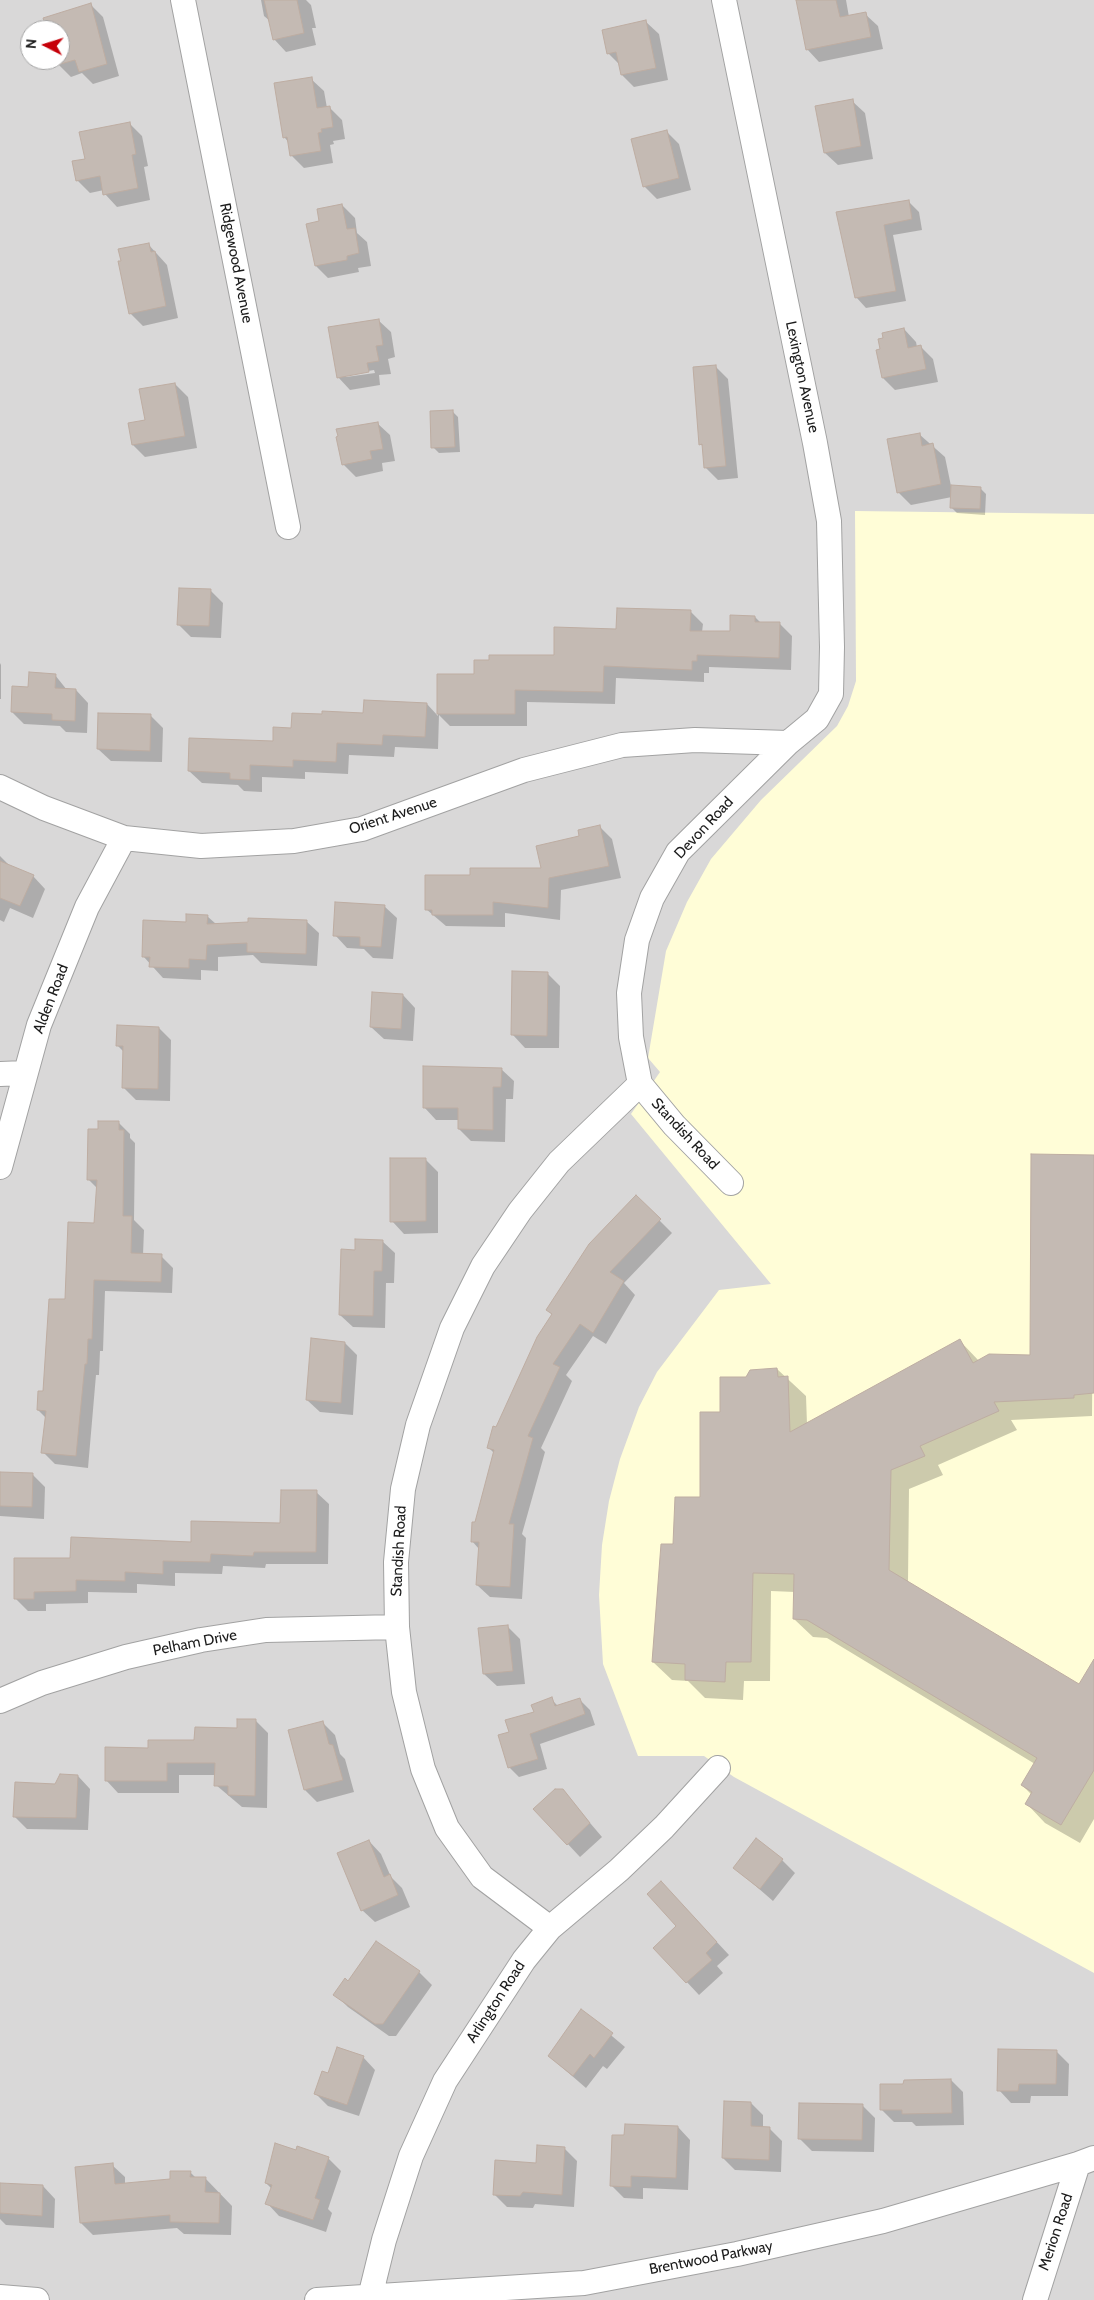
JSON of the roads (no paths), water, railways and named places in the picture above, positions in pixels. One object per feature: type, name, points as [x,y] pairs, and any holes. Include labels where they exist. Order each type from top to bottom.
[{"type":"street","name":"Ridgewood Avenue","points":[[183,0],[288,527]]},
{"type":"street","name":"Lexington Avenue","points":[[724,0],[814,434],[829,521],[832,648],[831,694],[817,719],[788,743]]},
{"type":"street","name":"Orient Avenue","points":[[0,787],[44,808],[124,838],[201,846],[294,841],[362,829],[524,770],[622,745],[695,740],[788,743]]},
{"type":"street","name":"Devon Road","points":[[640,1084],[631,1037],[629,993],[637,940],[652,898],[678,852],[788,743]]},
{"type":"street","name":"Alden Road","points":[[0,1167],[39,1026],[87,907],[124,838]]},
{"type":"street","points":[[0,1074],[25,1074]]},
{"type":"street","name":"Standish Road","points":[[550,1928],[482,1877],[447,1828],[423,1769],[404,1692],[397,1627],[396,1562],[402,1489],[418,1425],[452,1328],[482,1266],[520,1211],[559,1162],[640,1084],[674,1125],[732,1183]]},
{"type":"street","name":"Pelham Drive","points":[[0,1701],[42,1683],[126,1657],[201,1640],[266,1630],[397,1627]]},
{"type":"street","name":"Arlington Road","points":[[370,2298],[384,2240],[411,2156],[445,2081],[524,1960],[550,1928],[619,1870],[664,1827],[718,1768]]},
{"type":"street","name":"Brentwood Parkway","points":[[317,2300],[584,2283],[737,2254],[883,2221],[1086,2161]]},
{"type":"street","name":"Merion Road","points":[[1035,2300],[1086,2161]]},
{"type":"street","points":[[0,2297],[38,2300]]}]
